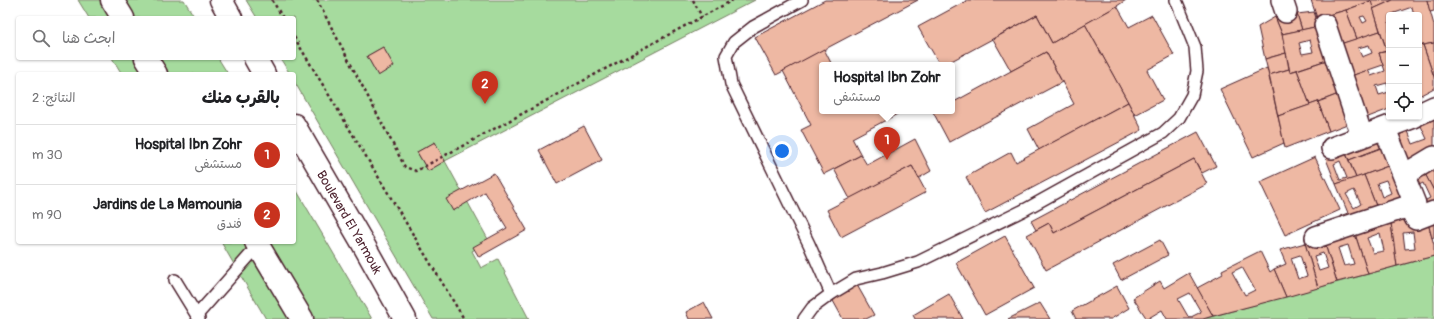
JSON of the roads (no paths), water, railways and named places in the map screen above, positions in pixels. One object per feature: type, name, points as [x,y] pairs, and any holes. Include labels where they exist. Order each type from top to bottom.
[{"type":"main road","points":[[112,0],[122,16]]},
{"type":"main road","points":[[221,0],[231,16]]},
{"type":"main road","points":[[147,60],[155,72]]},
{"type":"main road","points":[[256,60],[263,72]]},
{"type":"main road","name":"Boulevard El Yarmouk","points":[[296,128],[405,319]]},
{"type":"main road","points":[[257,244],[302,319]]},
{"type":"street","points":[[1324,25],[1362,136]]},
{"type":"street","points":[[1422,113],[1434,107]]},
{"type":"street","points":[[1332,148],[1407,120]]},
{"type":"street","points":[[1316,237],[1415,204],[1385,129]]},
{"type":"street","points":[[1404,175],[1434,157]]},
{"type":"street","points":[[1409,206],[1416,219],[1434,212]]},
{"type":"lane","points":[[802,0],[753,28],[734,42],[726,56],[731,84],[809,244],[831,294]]},
{"type":"lane","points":[[804,319],[812,308],[831,294],[856,279],[918,262],[1026,209],[1163,133],[1179,118],[1192,95],[1197,71],[1195,47],[1176,0]]},
{"type":"lane","points":[[174,280],[198,317],[257,244]]},
{"type":"place","name":"Jardins de La Mamounia","points":[[485,104]]},
{"type":"place","name":"Hospital Ibn Zohr","points":[[887,160]]}]
